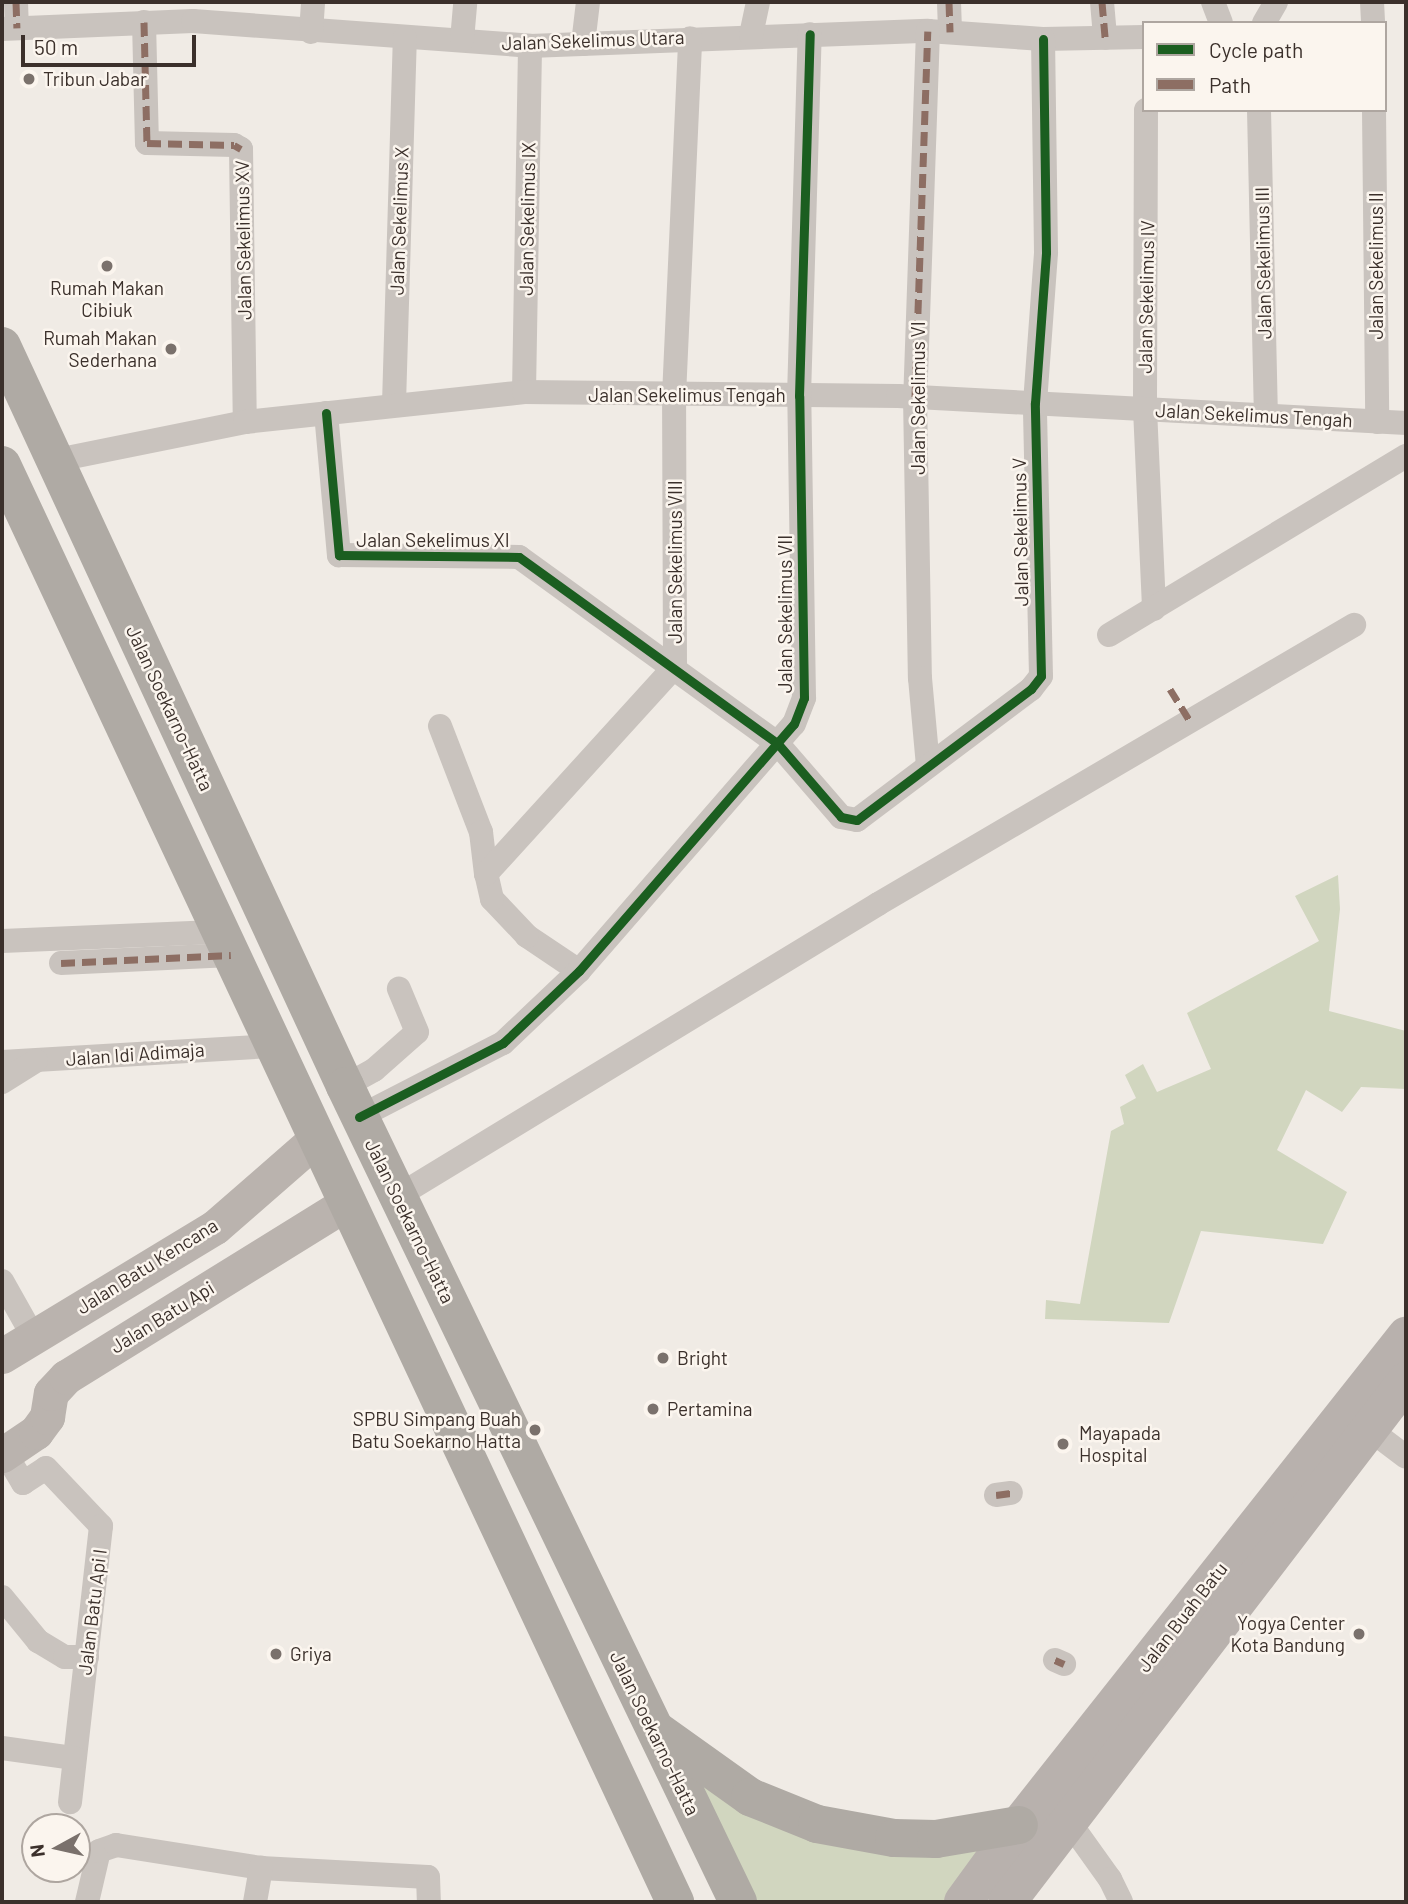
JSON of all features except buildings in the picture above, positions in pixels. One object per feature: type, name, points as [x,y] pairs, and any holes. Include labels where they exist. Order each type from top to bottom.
[{"type":"highway","name":"Jalan Soekarno-Hatta","points":[[2,346],[352,1102],[738,1902]]},
{"type":"highway","points":[[2,465],[676,1902]]},
{"type":"highway","points":[[651,1726],[750,1797],[817,1824],[884,1837],[936,1839],[1018,1825]]},
{"type":"main road","name":"Jalan Buah Batu","points":[[1007,1902],[1383,1400],[1406,1336]]},
{"type":"main road","name":"Jalan Buah Batu","points":[[963,1902],[1018,1825],[1383,1400]]},
{"type":"street","points":[[10,29],[16,2]]},
{"type":"street","points":[[311,32],[313,2]]},
{"type":"street","points":[[462,40],[466,2]]},
{"type":"street","points":[[583,44],[587,2]]},
{"type":"street","points":[[751,35],[758,2]]},
{"type":"street","name":"Jalan Sekelimus VI","points":[[928,766],[920,678],[915,397],[939,31],[950,2]]},
{"type":"street","points":[[1102,2],[1105,38]]},
{"type":"street","points":[[1213,2],[1220,21]]},
{"type":"street","points":[[1265,21],[1276,2]]},
{"type":"street","points":[[1372,2],[1373,21]]},
{"type":"street","name":"Jalan Sekelimus Utara","points":[[10,29],[113,12],[144,22],[194,11],[311,32],[530,46],[751,35],[939,31],[1043,39],[1142,37]]},
{"type":"street","name":"Jalan Sekelimus XV","points":[[144,22],[147,143],[234,145],[241,149],[245,422]]},
{"type":"street","name":"Jalan Sekelimus VII","points":[[352,1102],[503,1043],[579,971],[794,724],[804,698],[799,396],[810,34]]},
{"type":"street","name":"Jalan Sekelimus X","points":[[394,404],[405,38]]},
{"type":"street","name":"Jalan Sekelimus VIII","points":[[486,874],[675,666],[674,396],[690,38]]},
{"type":"street","name":"Jalan Sekelimus V","points":[[778,744],[849,820],[857,820],[1039,683],[1035,403],[1046,253],[1043,39]]},
{"type":"street","name":"Jalan Sekelimus IX","points":[[524,392],[530,46]]},
{"type":"street","name":"Jalan Sekelimus IV","points":[[1146,112],[1145,408],[1154,609]]},
{"type":"street","name":"Jalan Sekelimus III","points":[[1259,112],[1266,415]]},
{"type":"street","name":"Jalan Sekelimus II","points":[[1374,112],[1377,422]]},
{"type":"street","name":"Jalan Sekelimus Tengah","points":[[57,460],[245,422],[524,392],[915,397],[1406,423]]},
{"type":"street","name":"Jalan Sekelimus XI","points":[[326,413],[339,555],[500,553],[519,557],[675,666],[778,744]]},
{"type":"street","points":[[1109,635],[1406,456]]},
{"type":"street","points":[[398,1196],[878,904],[1354,625]]},
{"type":"street","points":[[440,726],[481,832],[492,899],[527,936],[579,971]]},
{"type":"street","points":[[2,941],[226,943]]},
{"type":"street","points":[[61,963],[226,943]]},
{"type":"street","points":[[352,1102],[374,1070],[417,1032],[416,1021],[399,989]]},
{"type":"street","name":"Jalan Idi Adimaja","points":[[2,1082],[36,1061],[274,1046]]},
{"type":"street","points":[[2,1062],[36,1061]]},
{"type":"street","name":"Jalan Batu Kencana","points":[[2,1356],[215,1227],[317,1138]]},
{"type":"street","name":"Jalan Batu Api","points":[[3,1454],[36,1432],[47,1417],[51,1393],[66,1377],[348,1202]]},
{"type":"street","points":[[2,1281],[33,1336]]},
{"type":"street","points":[[1383,1400],[1406,1457]]},
{"type":"street","name":"Jalan Batu Api I","points":[[3,1454],[23,1483],[46,1468],[101,1526],[71,1802]]},
{"type":"street","points":[[2,1597],[38,1641],[65,1657],[87,1657]]},
{"type":"street","points":[[2,1748],[74,1758]]},
{"type":"street","points":[[1067,1819],[1110,1879],[1121,1902]]},
{"type":"street","points":[[87,1902],[96,1859],[105,1847],[261,1868],[428,1877],[429,1902]]},
{"type":"street","points":[[255,1902],[261,1868]]},
{"type":"green space","points":[[1338,875],[1340,909],[1329,1011],[1406,1031],[1406,1089],[1361,1087],[1342,1112],[1306,1090],[1277,1150],[1347,1192],[1323,1244],[1201,1231],[1169,1323],[1045,1319],[1046,1300],[1080,1304],[1111,1131],[1124,1124],[1120,1107],[1136,1098],[1125,1075],[1143,1064],[1157,1092],[1211,1069],[1187,1013],[1319,941],[1295,896]]},
{"type":"green space","points":[[687,1759],[781,1815],[1017,1834],[964,1902],[742,1902]]},
{"type":"marked path","points":[[16,2],[17,28]]},
{"type":"marked path","points":[[949,2],[950,32]]},
{"type":"marked path","points":[[1102,2],[1105,38]]},
{"type":"marked path","points":[[144,22],[147,143],[234,145],[241,149]]},
{"type":"marked path","points":[[915,397],[928,31]]},
{"type":"marked path","points":[[1170,689],[1191,722]]},
{"type":"marked path","points":[[61,963],[231,955]]},
{"type":"marked path","points":[[996,1495],[1011,1493]]},
{"type":"marked path","points":[[1055,1660],[1064,1664]]},
{"type":"cycle path","points":[[359,1117],[503,1043],[579,971],[794,724],[804,698],[799,396],[810,34]]},
{"type":"cycle path","points":[[326,413],[339,555],[519,557],[778,744],[841,817],[857,820],[1031,689],[1041,676],[1035,403],[1046,252],[1043,39]]},
{"type":"place","name":"Tribun Jabar","points":[[29,79]]},
{"type":"place","name":"Rumah Makan Cibiuk","points":[[107,266]]},
{"type":"place","name":"Rumah Makan Sederhana","points":[[171,349]]},
{"type":"place","name":"Bright","points":[[663,1358]]},
{"type":"place","name":"Pertamina","points":[[653,1409]]},
{"type":"place","name":"SPBU Simpang Buah Batu Soekarno Hatta","points":[[535,1430]]},
{"type":"place","name":"Mayapada Hospital","points":[[1063,1444]]},
{"type":"place","name":"Yogya Center Kota Bandung","points":[[1359,1634]]},
{"type":"place","name":"Griya","points":[[276,1654]]}]
